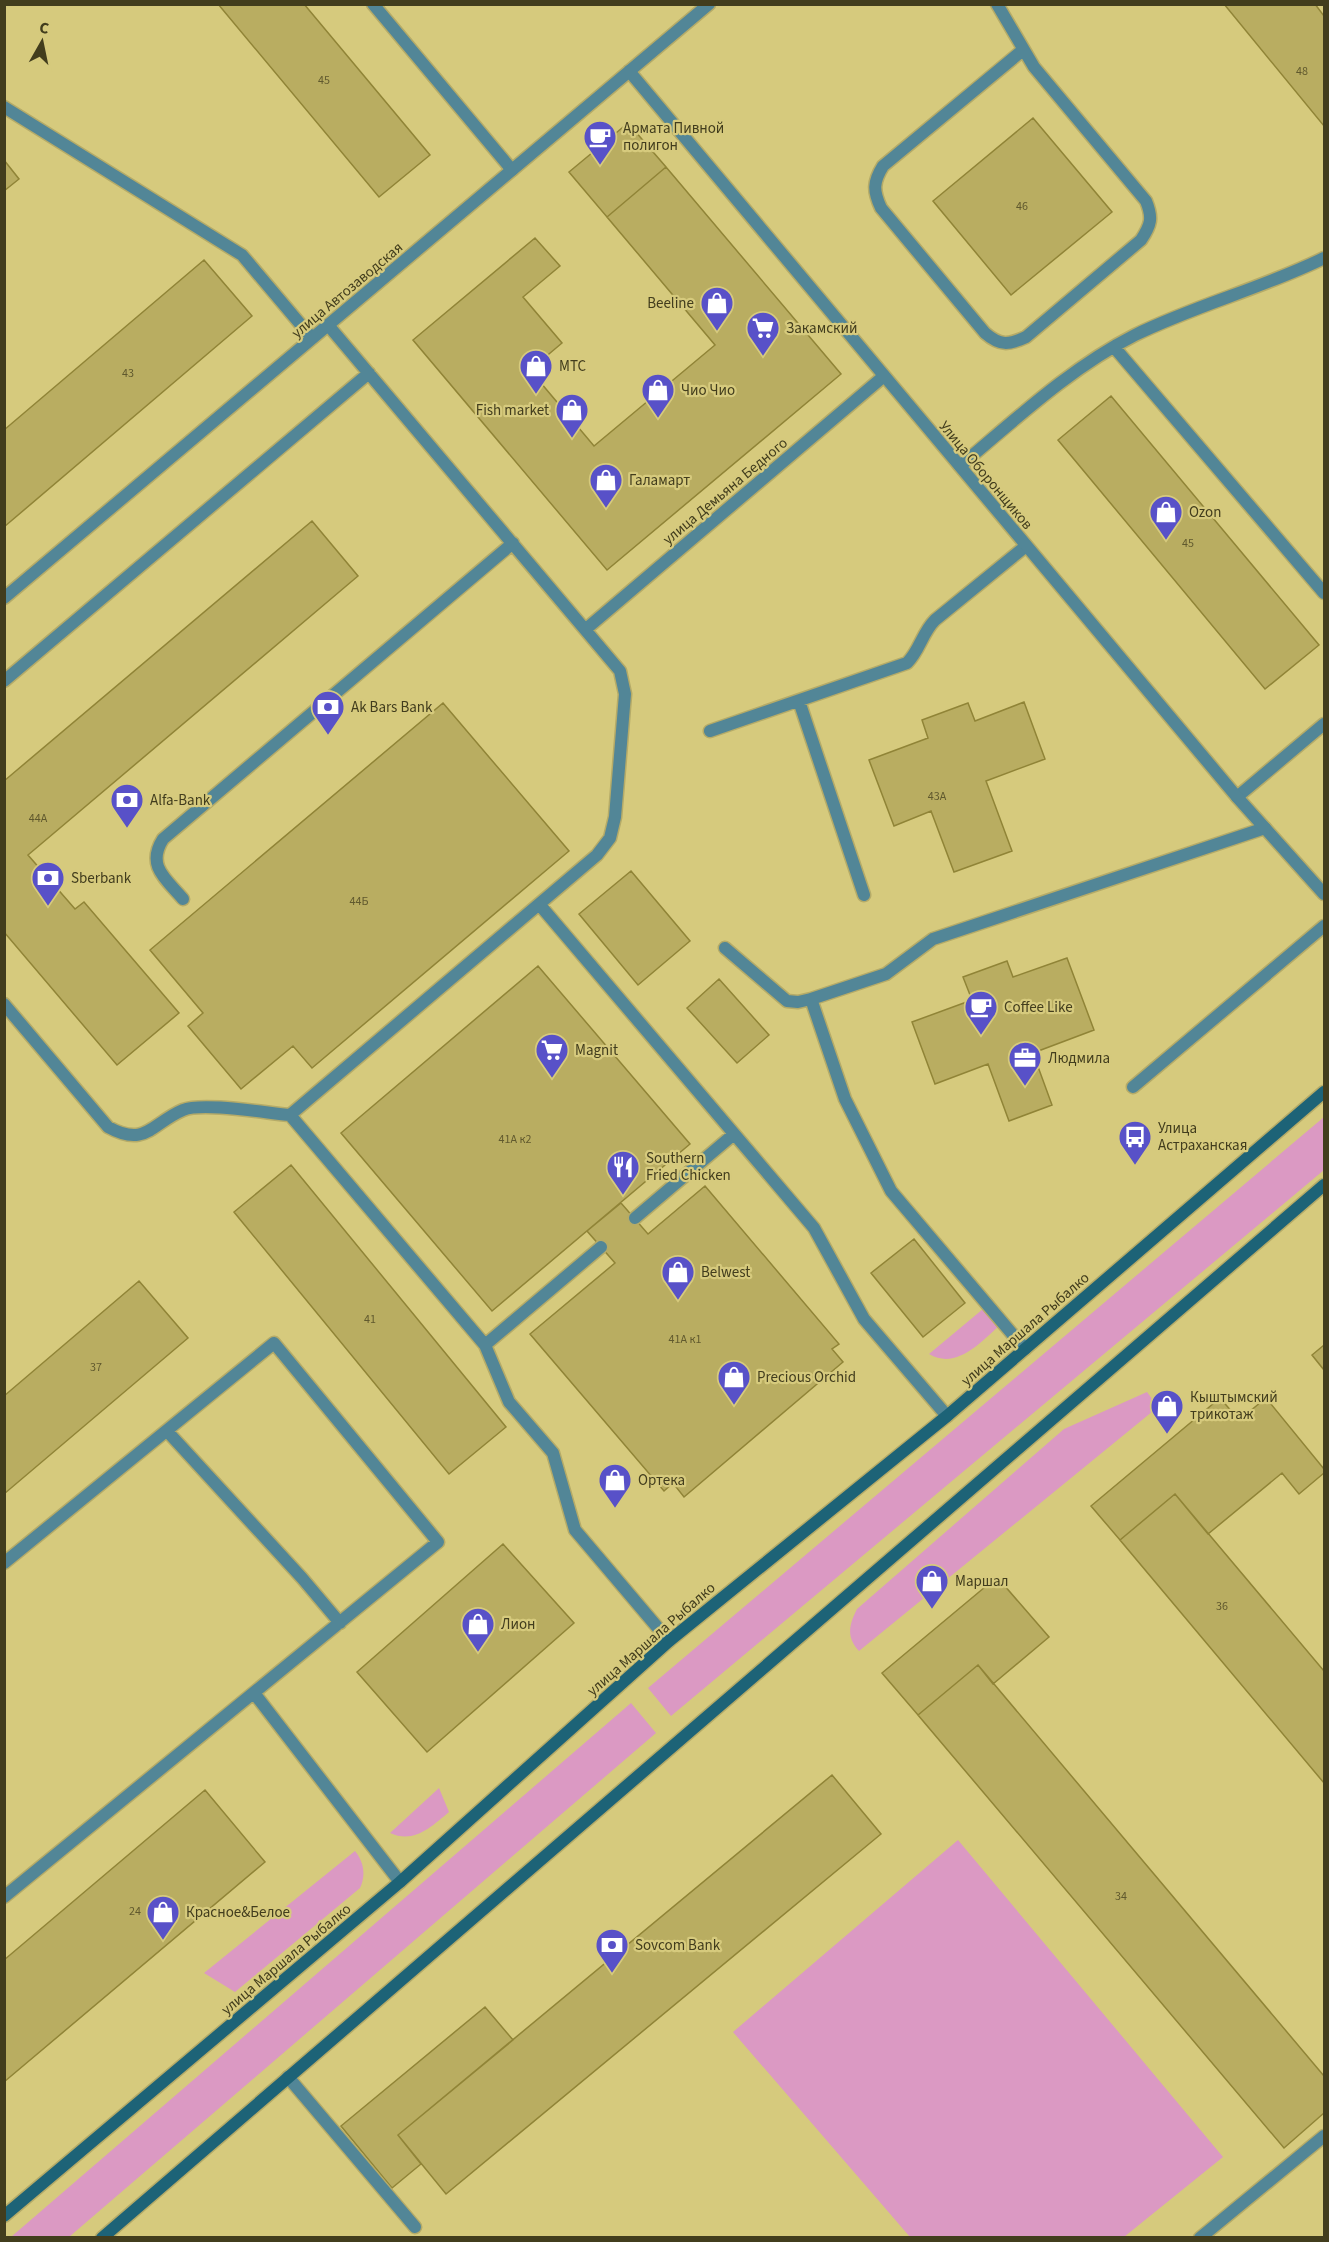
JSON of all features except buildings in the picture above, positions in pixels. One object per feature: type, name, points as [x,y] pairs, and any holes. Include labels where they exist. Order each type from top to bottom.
[{"type":"main road","name":"улица Маршала Рыбалко","points":[[4,2216],[400,1882],[669,1641],[946,1416],[1324,1092]]},
{"type":"main road","points":[[102,2238],[1324,1185]]},
{"type":"street","points":[[373,4],[512,170]]},
{"type":"street","name":"улица Автозаводская","points":[[4,598],[709,4]]},
{"type":"street","points":[[997,4],[1034,67],[1146,201],[1151,214],[1151,226],[1142,240],[1026,337],[1010,344],[995,342],[986,333],[881,208],[874,193],[875,178],[883,166],[1023,50]]},
{"type":"street","name":"Улица Оборонщиков","points":[[629,71],[1237,797],[1324,894]]},
{"type":"street","points":[[4,107],[242,255],[312,338]]},
{"type":"street","points":[[960,466],[1059,385],[1114,347],[1191,310],[1255,288],[1324,258]]},
{"type":"street","points":[[290,1115],[597,855],[610,838],[615,817],[625,694],[620,671],[328,325]]},
{"type":"street","points":[[1114,347],[1324,593]]},
{"type":"street","points":[[4,681],[369,373]]},
{"type":"street","name":"улица Демьяна Бедного","points":[[586,629],[885,376]]},
{"type":"street","points":[[183,899],[160,872],[155,861],[156,850],[163,839],[513,543]]},
{"type":"street","points":[[710,731],[907,663],[914,656],[924,630],[1026,546]]},
{"type":"street","points":[[799,701],[864,895]]},
{"type":"street","points":[[1237,797],[1324,724]]},
{"type":"street","points":[[725,948],[787,1001],[798,1002],[886,974],[933,939],[1265,828]]},
{"type":"street","points":[[539,904],[813,1228],[864,1319],[946,1416]]},
{"type":"street","points":[[1133,1087],[1324,926]]},
{"type":"street","points":[[811,999],[845,1099],[891,1191],[1025,1349]]},
{"type":"street","points":[[4,1005],[108,1127],[121,1134],[138,1136],[154,1130],[185,1109],[209,1108],[290,1115],[485,1345],[509,1402],[554,1453],[575,1530],[669,1641]]},
{"type":"street","points":[[635,1218],[734,1134]]},
{"type":"street","points":[[485,1345],[601,1247]]},
{"type":"street","points":[[4,1563],[274,1343],[438,1542],[4,1897]]},
{"type":"street","points":[[167,1431],[302,1578],[340,1623]]},
{"type":"street","points":[[254,1693],[400,1882]]},
{"type":"street","points":[[288,2077],[415,2227]]},
{"type":"street","points":[[1200,2238],[1324,2136]]},
{"type":"shaded area","points":[[1324,1117],[1324,1170],[671,1716],[648,1688]]},
{"type":"shaded area","points":[[983,1309],[999,1326],[976,1347],[958,1357],[949,1359],[929,1354]]},
{"type":"shaded area","points":[[1147,1392],[1158,1407],[859,1651],[852,1641],[850,1631],[857,1609],[1064,1429]]},
{"type":"shaded area","points":[[631,1703],[656,1733],[69,2237],[11,2237]]},
{"type":"shaded area","points":[[439,1788],[449,1812],[429,1828],[414,1835],[399,1836],[390,1833]]},
{"type":"shaded area","points":[[958,1840],[1223,2157],[1124,2237],[910,2237],[733,2032]]},
{"type":"shaded area","points":[[355,1851],[363,1869],[360,1888],[235,1992],[204,1973]]},
{"type":"place","name":"Армата Пивной полигон","points":[[600,166]]},
{"type":"place","name":"Beeline","points":[[717,332]]},
{"type":"place","name":"Закамский","points":[[763,357]]},
{"type":"place","name":"МТС","points":[[536,395]]},
{"type":"place","name":"Чио Чио","points":[[658,419]]},
{"type":"place","name":"Fish market","points":[[572,439]]},
{"type":"place","name":"Галамарт","points":[[606,509]]},
{"type":"place","name":"Ozon","points":[[1166,541]]},
{"type":"place","name":"Ak Bars Bank","points":[[328,736]]},
{"type":"place","name":"Alfa-Bank","points":[[127,829]]},
{"type":"place","name":"Sberbank","points":[[48,907]]},
{"type":"place","name":"Coffee Like","points":[[981,1036]]},
{"type":"place","name":"Magnit","points":[[552,1079]]},
{"type":"place","name":"Людмила","points":[[1025,1087]]},
{"type":"place","name":"Улица Астраханская","points":[[1135,1166]]},
{"type":"place","name":"Southern Fried Chicken","points":[[623,1196]]},
{"type":"place","name":"Belwest","points":[[678,1301]]},
{"type":"place","name":"Precious Orchid","points":[[734,1406]]},
{"type":"place","name":"Кыштымский трикотаж","points":[[1167,1435]]},
{"type":"place","name":"Ортека","points":[[615,1509]]},
{"type":"place","name":"Маршал","points":[[932,1610]]},
{"type":"place","name":"Лион","points":[[478,1653]]},
{"type":"place","name":"Красное&Белое","points":[[163,1941]]},
{"type":"place","name":"Sovcom Bank","points":[[612,1974]]}]
